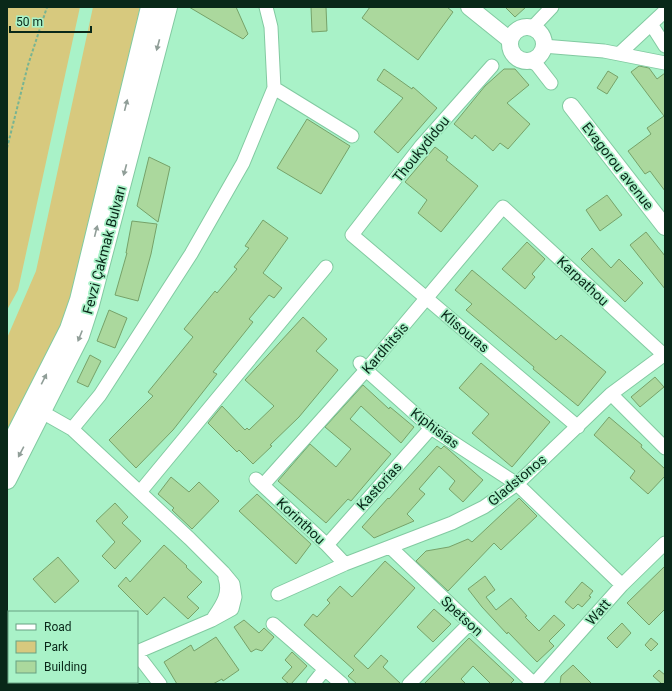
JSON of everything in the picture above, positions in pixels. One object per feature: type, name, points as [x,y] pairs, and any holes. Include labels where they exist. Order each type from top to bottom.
[{"type":"main road","name":"Fevzi Çakmak Bulvarı","points":[[7,480],[69,329],[79,300],[150,7]]},
{"type":"main road","name":"Fevzi Çakmak Bulvarı","points":[[7,451],[37,408],[80,336],[90,305],[168,7]]},
{"type":"street","points":[[72,429],[100,395],[191,254],[242,163],[274,88],[271,26],[266,7]]},
{"type":"street","points":[[469,7],[510,40]]},
{"type":"street","points":[[532,28],[552,7]]},
{"type":"street","points":[[620,54],[664,12]]},
{"type":"street","points":[[651,24],[665,46]]},
{"type":"street","points":[[529,60],[538,55],[543,46],[543,40],[541,34],[532,28],[521,28],[512,35],[510,40],[510,45],[514,55],[524,60],[529,60],[537,65],[551,83]]},
{"type":"street","points":[[543,46],[604,51],[665,63]]},
{"type":"street","name":"Thoukydidou","points":[[352,235],[422,146],[492,66]]},
{"type":"street","points":[[274,88],[352,136]]},
{"type":"street","name":"Evagorou avenue","points":[[571,106],[665,227]]},
{"type":"street","name":"Kardhitsis","points":[[259,482],[427,299],[503,207]]},
{"type":"street","name":"Karpathou","points":[[503,207],[664,354]]},
{"type":"street","name":"Klisouras","points":[[352,235],[578,427]]},
{"type":"street","points":[[140,492],[326,267]]},
{"type":"street","name":"Gladstonos","points":[[278,594],[345,564],[452,523],[484,507],[517,484],[611,394],[664,354]]},
{"type":"street","name":"Kiphisias","points":[[363,367],[431,428],[517,484],[622,585]]},
{"type":"street","points":[[611,394],[665,448]]},
{"type":"street","points":[[37,408],[72,429],[190,539],[233,584],[235,597],[232,608],[212,620],[138,653]]},
{"type":"street","name":"Kastorias","points":[[327,545],[431,428]]},
{"type":"street","name":"Korinthou","points":[[259,482],[327,545],[345,564]]},
{"type":"street","name":"Watt","points":[[534,684],[622,585],[665,543]]},
{"type":"street","name":"Spetson","points":[[390,547],[534,684]]},
{"type":"street","points":[[272,624],[342,684]]},
{"type":"street","points":[[409,684],[470,624]]},
{"type":"street","points":[[138,654],[160,684]]},
{"type":"street","points":[[313,684],[325,669]]},
{"type":"path","points":[[7,148],[28,65],[47,7]]},
{"type":"green space","points":[[7,7],[80,7],[18,290],[7,310]]},
{"type":"green space","points":[[93,7],[140,7],[104,167],[64,324],[7,438],[7,338],[36,271]]},
{"type":"building","points":[[189,7],[236,7],[248,34],[243,39]]},
{"type":"building","points":[[311,7],[326,7],[327,31],[312,32]]},
{"type":"building","points":[[370,7],[447,7],[453,12],[418,60],[362,18]]},
{"type":"building","points":[[505,7],[526,7],[515,17]]},
{"type":"building","points":[[639,66],[649,68],[657,79],[665,73],[665,191],[650,171],[645,174],[628,151],[651,134],[647,128],[664,116],[631,72]]},
{"type":"building","points":[[384,69],[412,89],[413,87],[437,108],[398,153],[374,132],[403,98],[377,80]]},
{"type":"building","points":[[504,69],[515,69],[529,85],[507,103],[530,124],[508,149],[500,143],[493,151],[475,135],[472,139],[454,124],[485,86]]},
{"type":"building","points":[[608,71],[618,77],[607,94],[597,88]]},
{"type":"building","points":[[307,119],[350,146],[321,194],[277,168]]},
{"type":"building","points":[[435,147],[448,157],[446,160],[478,186],[441,232],[418,213],[427,200],[405,182]]},
{"type":"building","points":[[149,157],[170,167],[158,222],[137,206]]},
{"type":"building","points":[[607,195],[622,215],[600,231],[586,210]]},
{"type":"building","points":[[263,220],[288,238],[263,273],[282,288],[274,298],[269,295],[249,319],[253,322],[213,372],[217,374],[173,430],[136,468],[109,440],[153,396],[148,392],[193,337],[184,329],[215,291],[217,293],[237,269],[234,267],[249,248],[245,246]]},
{"type":"building","points":[[132,221],[157,224],[151,254],[138,301],[115,295],[127,253]]},
{"type":"building","points":[[646,232],[665,256],[665,289],[630,245]]},
{"type":"building","points":[[527,242],[545,259],[532,274],[535,277],[525,289],[502,269]]},
{"type":"building","points":[[592,248],[611,268],[619,259],[643,283],[625,302],[581,259]]},
{"type":"building","points":[[472,270],[556,340],[561,335],[606,372],[578,406],[466,310],[472,304],[455,290]]},
{"type":"building","points":[[109,310],[127,318],[115,348],[97,341]]},
{"type":"building","points":[[303,317],[327,339],[316,351],[338,370],[299,417],[253,464],[239,450],[237,452],[208,423],[222,406],[245,430],[247,428],[249,430],[274,406],[245,380]]},
{"type":"building","points":[[90,355],[101,361],[88,387],[77,382]]},
{"type":"building","points":[[481,363],[550,422],[512,467],[472,433],[489,414],[459,388]]},
{"type":"building","points":[[655,377],[664,387],[640,407],[631,397]]},
{"type":"building","points":[[363,385],[389,409],[390,407],[414,427],[401,443],[361,406],[350,419],[391,454],[351,501],[348,499],[326,523],[278,481],[310,444],[336,467],[351,449],[325,427]]},
{"type":"building","points":[[609,417],[642,445],[641,447],[665,469],[665,476],[648,494],[630,478],[635,471],[594,435]]},
{"type":"building","points":[[437,446],[441,449],[444,446],[483,480],[463,502],[449,489],[455,481],[439,466],[419,489],[425,494],[407,514],[414,521],[374,538],[362,527]]},
{"type":"building","points":[[171,477],[189,492],[199,482],[219,501],[192,529],[172,510],[174,508],[158,494]]},
{"type":"building","points":[[257,494],[311,544],[296,564],[239,511]]},
{"type":"building","points":[[519,498],[537,516],[501,550],[494,543],[448,591],[416,561],[426,551],[449,547],[468,539],[472,542]]},
{"type":"building","points":[[115,503],[128,517],[122,523],[141,541],[115,569],[102,556],[115,542],[96,521]]},
{"type":"building","points":[[164,545],[202,582],[187,597],[199,608],[188,619],[164,597],[147,615],[118,586],[126,577],[130,582]]},
{"type":"building","points":[[58,557],[79,581],[55,603],[33,579]]},
{"type":"building","points":[[385,561],[415,588],[354,656],[368,669],[381,655],[388,661],[383,667],[401,684],[357,684],[348,676],[354,670],[304,625],[313,614],[317,617],[330,603],[327,600],[340,586],[352,597]]},
{"type":"building","points":[[665,566],[665,609],[649,625],[627,603]]},
{"type":"building","points":[[485,576],[495,590],[486,597],[496,610],[511,598],[527,616],[525,617],[539,631],[554,615],[565,625],[549,641],[554,646],[537,662],[508,632],[507,634],[482,607],[468,589]]},
{"type":"building","points":[[582,582],[593,591],[589,596],[591,597],[582,607],[578,604],[573,609],[565,602]]},
{"type":"building","points":[[434,609],[451,624],[433,642],[417,627]]},
{"type":"building","points":[[244,620],[259,633],[264,628],[274,637],[262,651],[256,649],[251,652],[234,627]]},
{"type":"building","points":[[622,623],[631,633],[617,648],[607,638]]},
{"type":"building","points":[[216,637],[239,670],[223,681],[222,679],[213,684],[177,684],[164,662],[191,645],[194,651]]},
{"type":"building","points":[[469,638],[514,680],[510,684],[491,684],[473,666],[461,679],[466,684],[424,684]]},
{"type":"building","points":[[651,638],[658,644],[651,651],[645,645]]},
{"type":"building","points":[[292,652],[307,666],[291,684],[289,684],[282,678],[292,667],[285,660]]},
{"type":"building","points":[[573,665],[592,684],[560,684],[561,676]]},
{"type":"building","points":[[659,670],[665,675],[665,684],[662,684],[653,676]]}]
